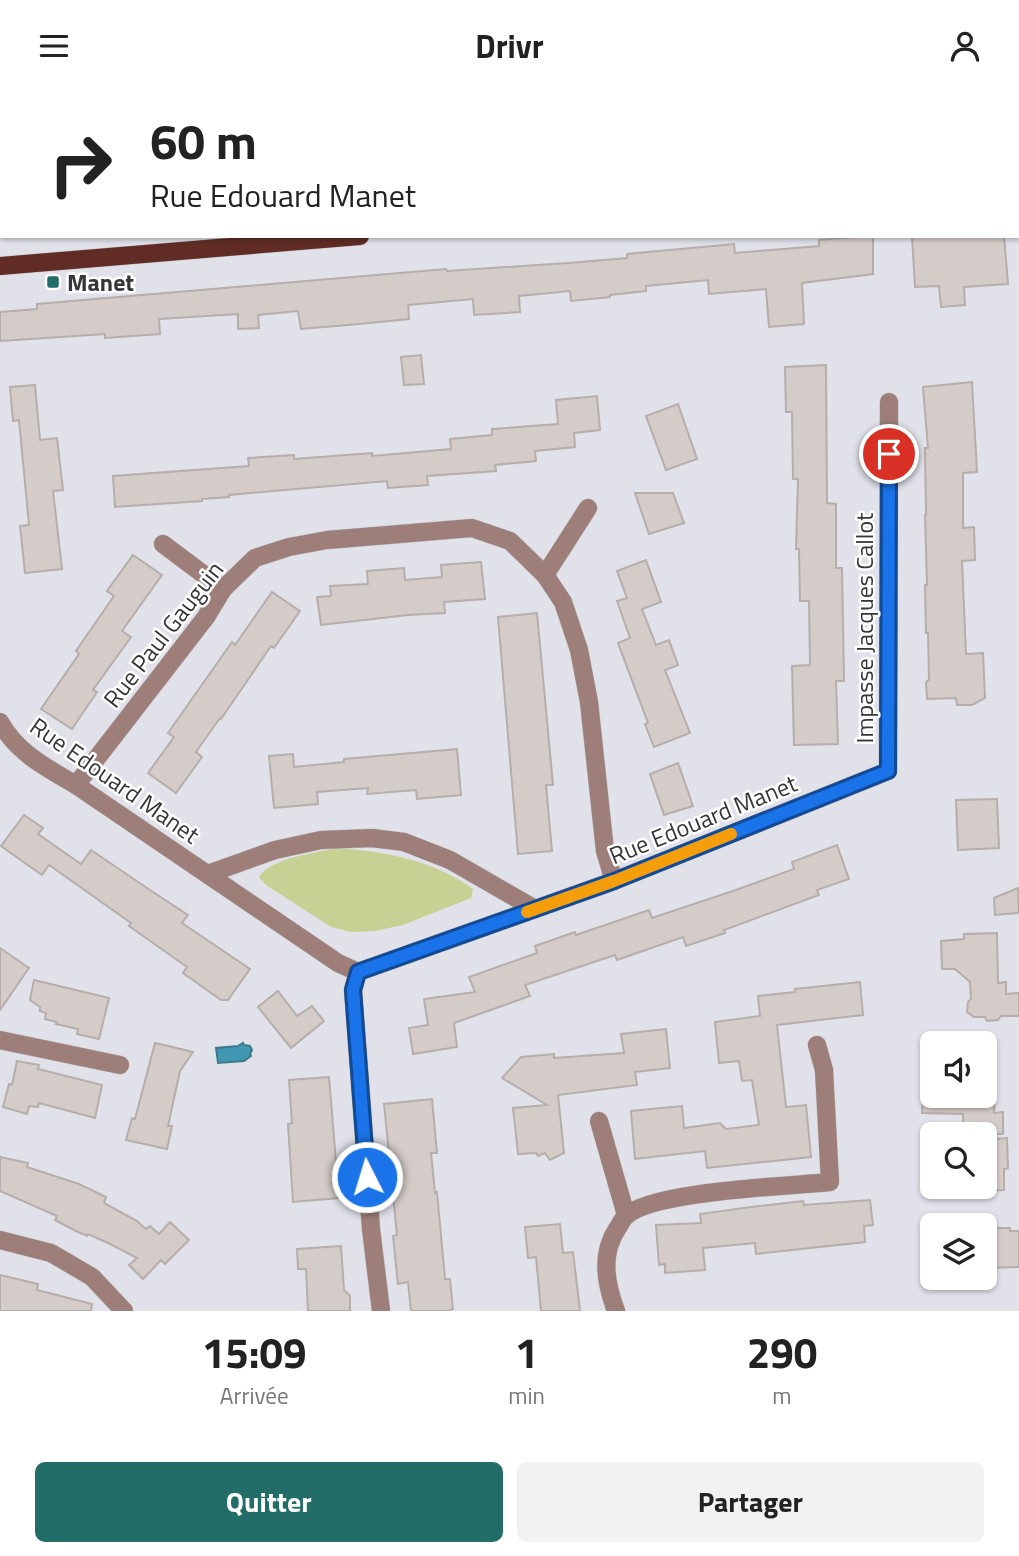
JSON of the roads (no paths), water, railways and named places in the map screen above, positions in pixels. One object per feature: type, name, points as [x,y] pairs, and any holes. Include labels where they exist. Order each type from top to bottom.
[{"type":"main road","points":[[0,267],[336,238]]},
{"type":"street","name":"Impasse Jacques Callot","points":[[888,771],[889,402]]},
{"type":"street","points":[[545,575],[588,508]]},
{"type":"street","name":"Rue Paul Gauguin","points":[[76,785],[206,617],[223,589],[255,558],[289,547],[327,540],[472,528],[510,541],[545,575],[563,602],[579,650],[589,702],[605,852],[614,881]]},
{"type":"street","points":[[163,544],[223,589]]},
{"type":"street","name":"Rue Edouard Manet","points":[[0,722],[14,744],[34,760],[76,785],[338,963],[358,972],[614,881],[888,771]]},
{"type":"street","name":"Rue Edouard Manet","points":[[208,874],[275,850],[321,840],[372,838],[404,842],[450,860],[536,909]]},
{"type":"street","points":[[358,972],[353,990],[371,1229],[381,1311]]},
{"type":"street","points":[[0,1040],[120,1065]]},
{"type":"street","points":[[616,1311],[608,1289],[605,1268],[611,1239],[626,1215],[648,1205],[687,1195],[830,1182],[824,1070],[817,1045]]},
{"type":"street","points":[[599,1121],[626,1215]]},
{"type":"street","points":[[0,1240],[51,1253],[92,1277],[124,1311]]},
{"type":"water","points":[[243,1043],[250,1046],[251,1056],[244,1061],[218,1063],[216,1048]]},
{"type":"place","name":"Manet","points":[[53,282]]}]
